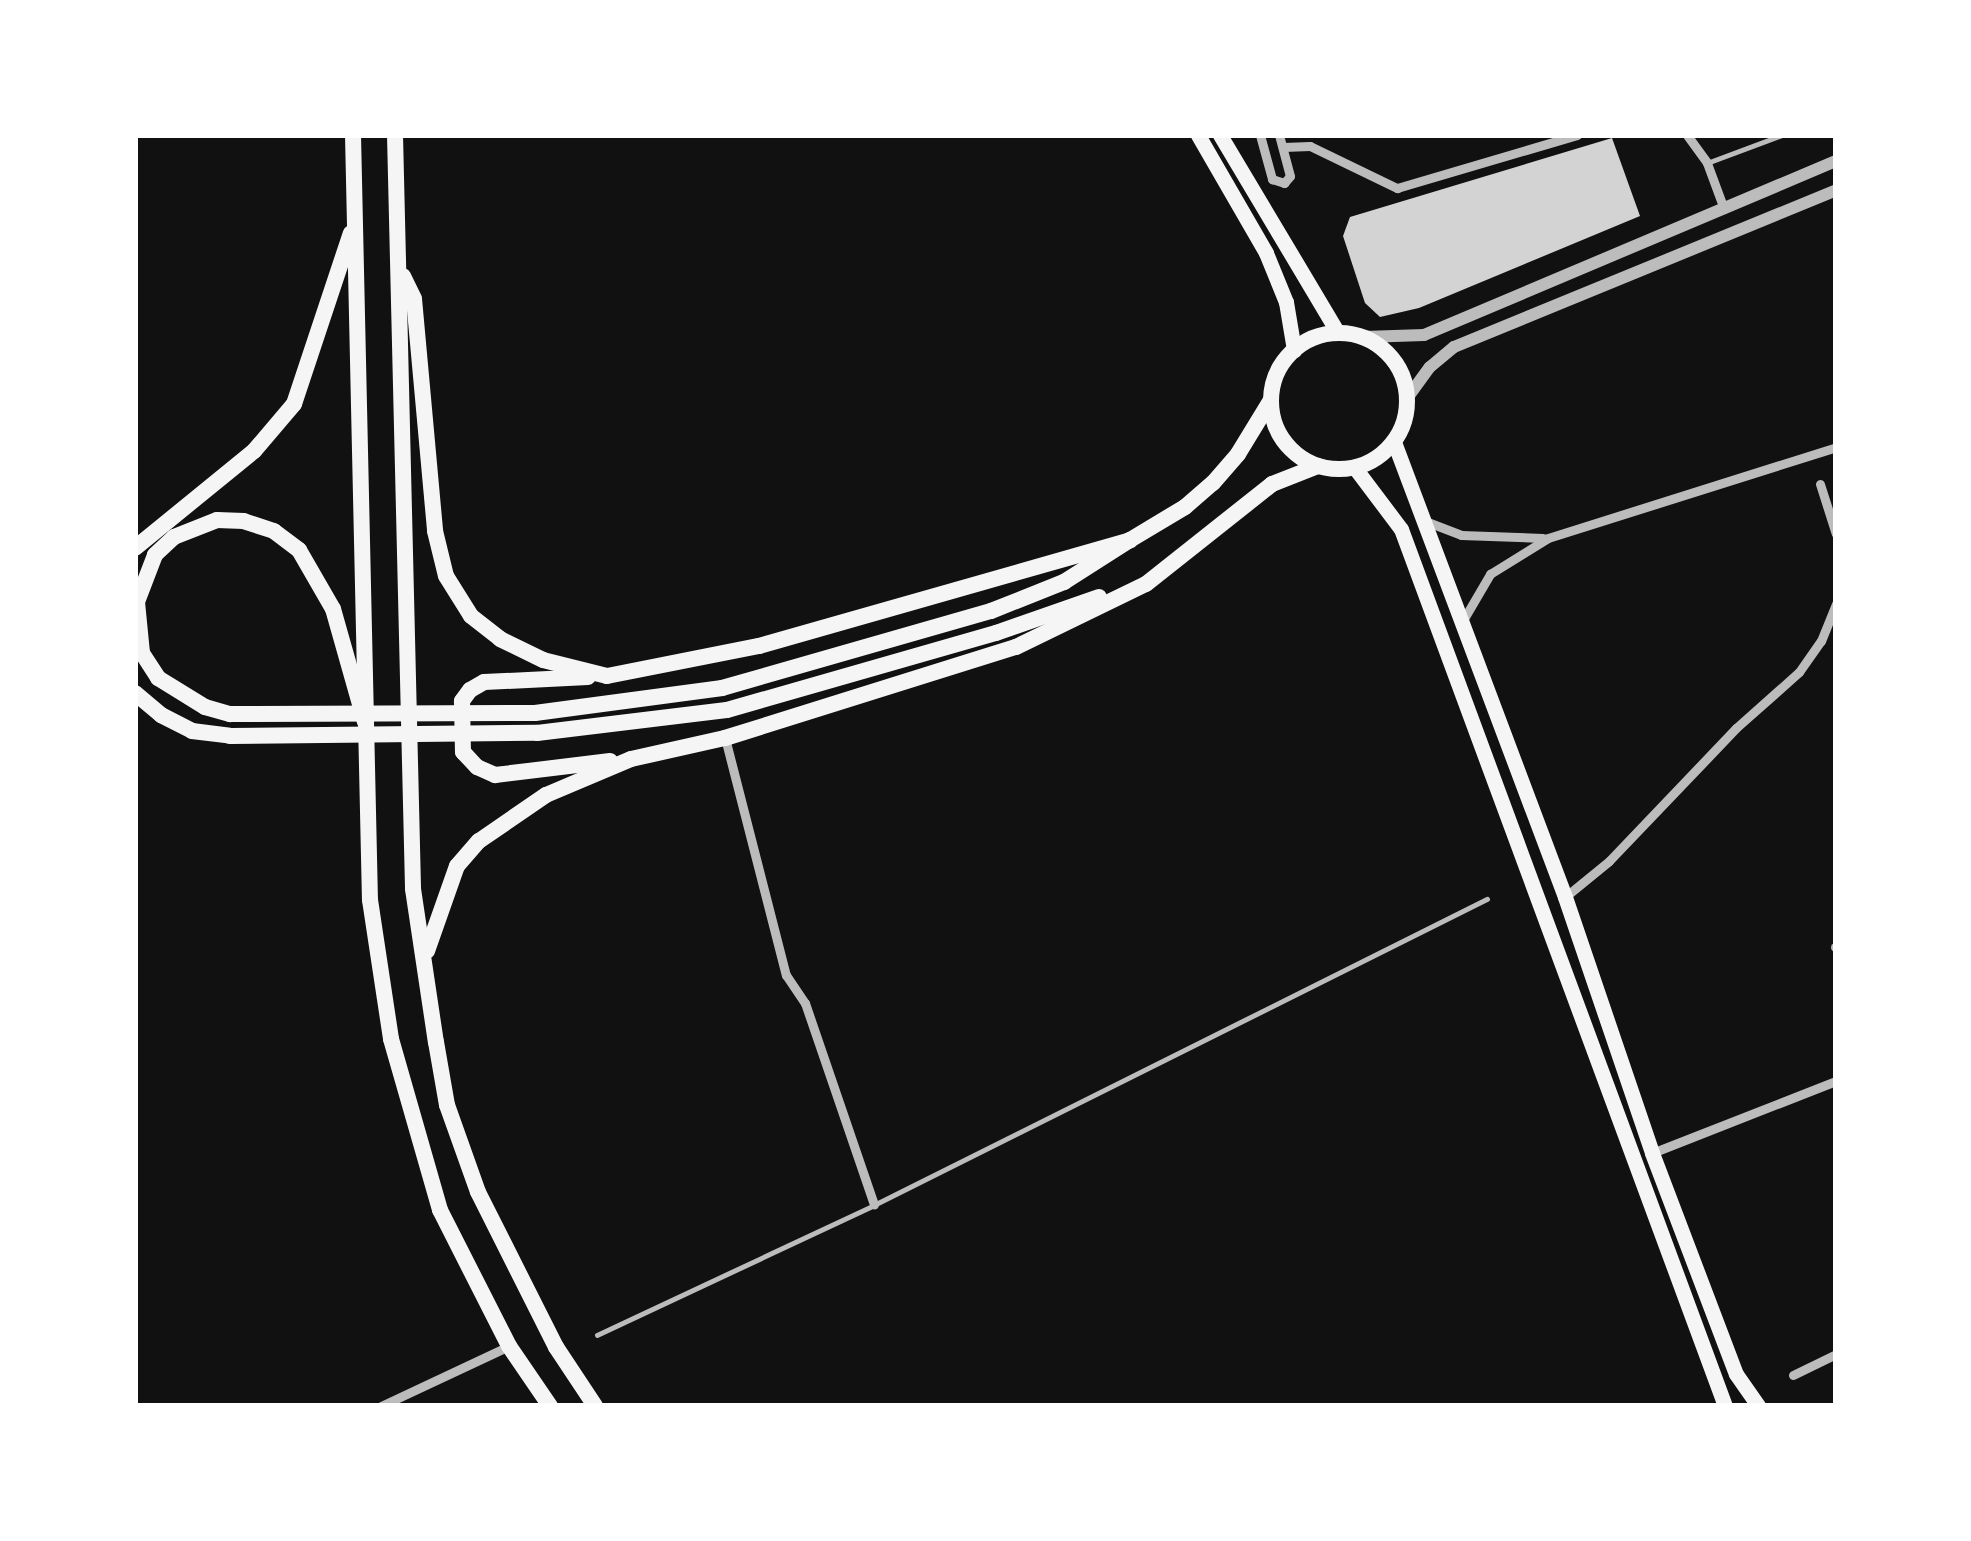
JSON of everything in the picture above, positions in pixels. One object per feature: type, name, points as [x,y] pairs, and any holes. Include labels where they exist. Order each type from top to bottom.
[{"type":"highway","points":[[353,135],[370,900],[391,1039],[440,1210],[508,1346],[550,1406]]},
{"type":"highway","points":[[395,135],[406,712],[413,889],[424,964],[447,1106],[478,1192],[556,1347],[595,1406]]},
{"type":"highway","points":[[135,548],[254,452],[294,404],[356,214]]},
{"type":"highway","points":[[400,271],[414,299],[435,531],[446,576],[471,616],[500,639],[543,660],[607,676]]},
{"type":"highway","points":[[365,722],[319,576],[299,550],[274,531],[244,521],[217,520],[174,537],[154,555],[142,577],[136,624],[142,653],[158,678],[181,696],[230,714],[535,713],[722,688],[991,611],[1064,582],[1185,507],[1213,483],[1238,454],[1271,400],[1281,364],[1294,350],[1338,333],[1364,338],[1394,361],[1408,397],[1394,442],[1354,468],[1318,466],[1303,460],[1280,436],[1271,400]]},
{"type":"highway","points":[[1130,540],[759,646],[607,676],[484,682],[462,701],[464,752],[477,767],[495,775],[631,759],[725,738],[1016,647],[1146,584],[1272,484],[1318,466]]},
{"type":"highway","points":[[135,693],[160,715],[192,730],[230,736],[537,733],[728,710],[1146,584]]},
{"type":"highway","points":[[424,964],[442,895],[479,841],[546,795],[631,759]]},
{"type":"main road","points":[[1198,135],[1266,253],[1286,302],[1294,350]]},
{"type":"main road","points":[[1220,135],[1338,333]]},
{"type":"main road","points":[[1394,442],[1565,897],[1652,1153],[1736,1374],[1758,1406]]},
{"type":"main road","points":[[1354,468],[1401,530],[1725,1406]]},
{"type":"street","points":[[1260,135],[1272,179],[1284,183],[1291,176],[1281,141],[1310,146],[1397,188],[1577,135]]},
{"type":"street","points":[[1687,135],[1707,163],[1724,209]]},
{"type":"street","points":[[1364,338],[1424,335],[1836,161]]},
{"type":"street","points":[[1408,397],[1430,367],[1454,347],[1836,190]]},
{"type":"street","points":[[1462,622],[1490,574],[1548,538],[1836,447]]},
{"type":"street","points":[[1820,484],[1836,534]]},
{"type":"street","points":[[1422,520],[1461,535],[1548,538]]},
{"type":"street","points":[[1565,897],[1609,861],[1736,728],[1799,672],[1832,623],[1836,604]]},
{"type":"street","points":[[725,738],[786,975],[805,1003],[874,1205]]},
{"type":"street","points":[[1652,1153],[1738,1123],[1836,1078]]},
{"type":"street","points":[[381,1406],[508,1346]]},
{"type":"street","points":[[1793,1375],[1836,1354]]},
{"type":"lane","points":[[1707,163],[1782,135]]},
{"type":"lane","points":[[597,1335],[874,1205],[1487,898]]},
{"type":"building","points":[[1612,138],[1640,216],[1419,308],[1380,317],[1365,303],[1343,236],[1350,217]]}]
